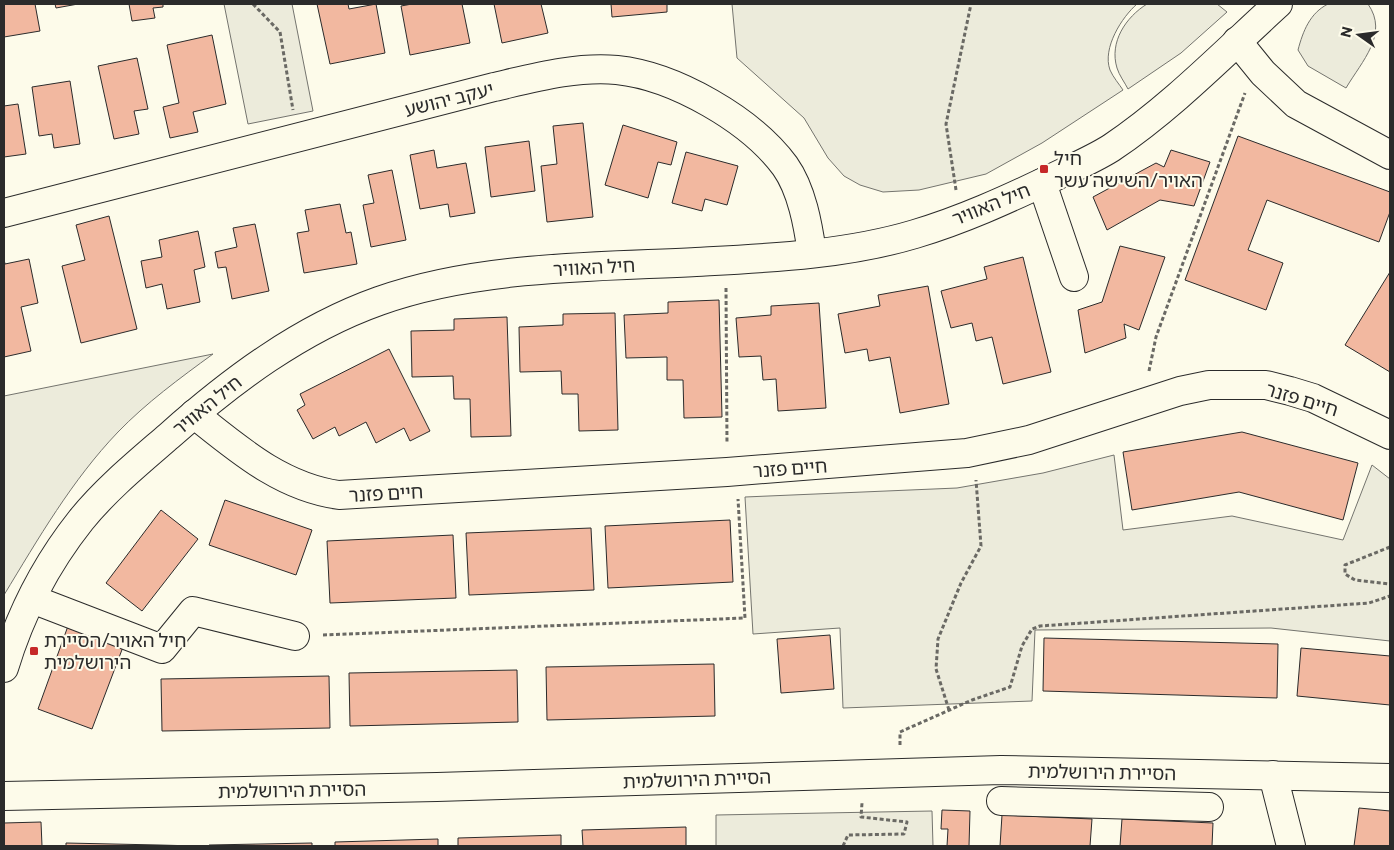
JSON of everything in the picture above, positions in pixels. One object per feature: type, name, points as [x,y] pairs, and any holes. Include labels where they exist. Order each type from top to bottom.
[{"type":"street","name":"חיל האוויר","points":[[5,662],[41,579],[82,518],[132,468],[194,414],[252,369],[317,328],[381,300],[449,283],[520,271],[778,258],[913,234],[962,218],[990,208],[1110,148],[1168,104],[1278,4]]},
{"type":"street","points":[[1237,41],[1255,64],[1296,104],[1390,155]]},
{"type":"street","name":"יעקב יהושע","points":[[4,213],[546,75],[616,70],[647,75],[678,86],[702,98],[754,134],[785,167],[808,223],[812,253]]},
{"type":"street","points":[[1042,183],[1074,277]]},
{"type":"street","name":"חיים פזנר","points":[[194,414],[250,458],[288,481],[315,492],[339,495],[732,472],[974,451],[1030,440],[1180,391],[1209,385],[1266,385],[1313,398],[1390,435]]},
{"type":"street","points":[[32,599],[162,649],[193,611],[295,636]]},
{"type":"street","name":"הסיירת הירושלמית","points":[[4,796],[1000,770],[1390,778]]},
{"type":"street","points":[[1106,772],[1106,804]]},
{"type":"street","points":[[1272,775],[1291,846]]},
{"type":"street","points":[[1001,801],[1209,807]]},
{"type":"path","points":[[253,4],[280,32],[297,138]]},
{"type":"path","points":[[962,218],[946,124],[971,4]]},
{"type":"path","points":[[1141,405],[1156,337],[1255,64]]},
{"type":"path","points":[[295,636],[745,618],[732,472],[726,260]]},
{"type":"path","points":[[949,710],[936,669],[938,639],[961,583],[981,546],[974,451]]},
{"type":"path","points":[[1390,547],[1344,565],[1345,574],[1355,580],[1390,584]]},
{"type":"path","points":[[900,773],[900,732],[949,710],[1010,687],[1022,646],[1032,628],[1369,603],[1390,596]]},
{"type":"path","points":[[844,846],[848,835],[904,834],[907,822],[861,818],[864,774]]},
{"type":"shaded area","points":[[224,4],[292,4],[313,111],[248,124]]},
{"type":"shaded area","points":[[732,4],[1137,4],[1120,25],[1111,43],[1109,52],[1110,70],[1123,90],[1042,143],[986,174],[919,190],[883,192],[860,185],[844,176],[828,158],[804,118],[737,58]]},
{"type":"shaded area","points":[[1147,4],[1217,4],[1227,12],[1181,53],[1128,89],[1117,68],[1115,49],[1117,40],[1126,23],[1139,9]]},
{"type":"shaded area","points":[[1328,4],[1368,4],[1374,15],[1376,26],[1371,47],[1346,88],[1308,66],[1298,50],[1308,23],[1316,12]]},
{"type":"shaded area","points":[[213,354],[140,411],[101,450],[56,510],[4,595],[4,396]]},
{"type":"shaded area","points":[[1114,455],[1123,530],[1232,516],[1343,540],[1372,465],[1390,479],[1390,641],[1271,628],[1035,630],[1032,701],[843,708],[840,628],[753,634],[745,497],[957,488],[1043,473]]},
{"type":"shaded area","points":[[932,811],[933,846],[716,846],[716,815]]},
{"type":"building","points":[[4,4],[35,4],[40,31],[4,37]]},
{"type":"building","points":[[55,4],[78,4],[56,8]]},
{"type":"building","points":[[129,4],[163,4],[163,7],[153,8],[155,18],[132,21]]},
{"type":"building","points":[[317,4],[348,4],[349,9],[376,4],[385,53],[330,64]]},
{"type":"building","points":[[412,4],[462,4],[470,43],[410,55],[401,6]]},
{"type":"building","points":[[494,4],[541,4],[548,33],[502,43]]},
{"type":"building","points":[[611,4],[667,4],[667,12],[612,17]]},
{"type":"building","points":[[212,35],[226,104],[193,112],[198,132],[170,138],[163,107],[179,103],[167,45]]},
{"type":"building","points":[[137,58],[148,109],[134,111],[139,134],[114,139],[98,66]]},
{"type":"building","points":[[70,81],[80,144],[54,148],[52,134],[39,136],[32,87]]},
{"type":"building","points":[[18,104],[26,154],[4,157],[4,106]]},
{"type":"building","points":[[583,123],[593,217],[547,222],[541,166],[557,164],[553,126]]},
{"type":"building","points":[[623,125],[677,142],[671,165],[658,162],[648,198],[605,185]]},
{"type":"building","points":[[1238,136],[1390,192],[1390,212],[1379,242],[1267,200],[1248,250],[1283,263],[1266,310],[1185,280]]},
{"type":"building","points":[[529,141],[535,191],[491,197],[485,147]]},
{"type":"building","points":[[434,150],[437,168],[466,163],[475,213],[450,217],[448,204],[420,209],[410,155]]},
{"type":"building","points":[[1171,150],[1210,162],[1194,206],[1160,200],[1107,230],[1093,197],[1156,163],[1164,167]]},
{"type":"building","points":[[686,152],[738,166],[727,205],[705,199],[702,211],[672,203]]},
{"type":"building","points":[[392,170],[406,240],[371,247],[363,205],[374,203],[368,175]]},
{"type":"building","points":[[340,204],[346,233],[351,232],[357,264],[304,273],[297,233],[309,231],[305,210]]},
{"type":"building","points":[[109,216],[137,329],[81,343],[62,266],[85,260],[76,225]]},
{"type":"building","points":[[255,224],[269,291],[232,299],[226,267],[218,268],[215,252],[237,247],[233,228]]},
{"type":"building","points":[[198,231],[205,267],[194,270],[200,302],[167,309],[162,284],[146,288],[141,261],[162,257],[159,240]]},
{"type":"building","points":[[1120,246],[1165,257],[1139,330],[1124,324],[1126,338],[1085,353],[1078,310],[1102,302]]},
{"type":"building","points":[[1023,257],[1051,372],[1003,384],[992,337],[976,341],[972,323],[951,328],[941,291],[987,279],[984,267]]},
{"type":"building","points":[[4,259],[5,264],[29,259],[38,303],[21,307],[31,351],[4,357]]},
{"type":"building","points":[[1390,272],[1390,372],[1345,345]]},
{"type":"building","points":[[928,286],[949,404],[900,413],[890,357],[869,361],[867,349],[845,353],[838,314],[880,306],[878,295]]},
{"type":"building","points":[[719,300],[722,417],[684,418],[683,380],[667,380],[667,357],[626,358],[624,315],[668,313],[668,302]]},
{"type":"building","points":[[819,303],[826,408],[778,411],[776,379],[763,380],[761,356],[739,357],[736,318],[771,315],[771,306]]},
{"type":"building","points":[[615,313],[618,430],[579,431],[578,394],[562,394],[561,371],[520,372],[519,327],[563,325],[563,314]]},
{"type":"building","points":[[507,317],[511,436],[471,437],[470,399],[454,399],[453,376],[412,377],[411,331],[454,330],[454,319]]},
{"type":"building","points":[[389,349],[430,431],[410,441],[404,428],[376,443],[366,422],[339,436],[335,427],[313,439],[297,410],[305,405],[300,394]]},
{"type":"building","points":[[1242,432],[1358,463],[1343,520],[1239,492],[1132,510],[1123,452]]},
{"type":"building","points":[[225,500],[312,530],[296,575],[209,545]]},
{"type":"building","points":[[161,510],[198,539],[142,611],[106,583]]},
{"type":"building","points":[[730,520],[733,582],[608,588],[605,526]]},
{"type":"building","points":[[591,528],[594,590],[469,595],[466,533]]},
{"type":"building","points":[[453,535],[456,598],[330,603],[327,541]]},
{"type":"building","points":[[68,626],[123,647],[92,729],[38,709]]},
{"type":"building","points":[[830,635],[834,689],[781,693],[777,639]]},
{"type":"building","points":[[1044,638],[1278,644],[1277,698],[1043,691]]},
{"type":"building","points":[[1301,648],[1390,656],[1390,705],[1297,696]]},
{"type":"building","points":[[714,664],[715,716],[547,720],[546,667]]},
{"type":"building","points":[[517,670],[518,722],[350,726],[349,673]]},
{"type":"building","points":[[329,676],[330,728],[162,731],[161,679]]},
{"type":"building","points":[[1359,808],[1390,811],[1390,846],[1354,846]]},
{"type":"building","points":[[942,810],[970,811],[969,846],[947,846],[948,829],[941,829]]},
{"type":"building","points":[[1002,815],[1092,819],[1090,846],[1000,846]]},
{"type":"building","points":[[1122,819],[1213,823],[1212,846],[1120,846]]},
{"type":"building","points":[[41,822],[42,846],[4,846],[4,823]]},
{"type":"building","points":[[686,827],[686,846],[583,846],[582,830]]},
{"type":"building","points":[[561,835],[561,846],[458,846],[458,838]]},
{"type":"building","points":[[438,839],[438,846],[335,846],[335,842]]},
{"type":"building","points":[[66,843],[159,845],[196,846],[66,846]]},
{"type":"building","points":[[312,843],[312,846],[209,846],[209,845]]},
{"type":"place","name":"חיל האויר/השישה עשר","points":[[1044,169]]},
{"type":"place","name":"חיל האויר/הסיירת הירושלמית","points":[[34,651]]}]
